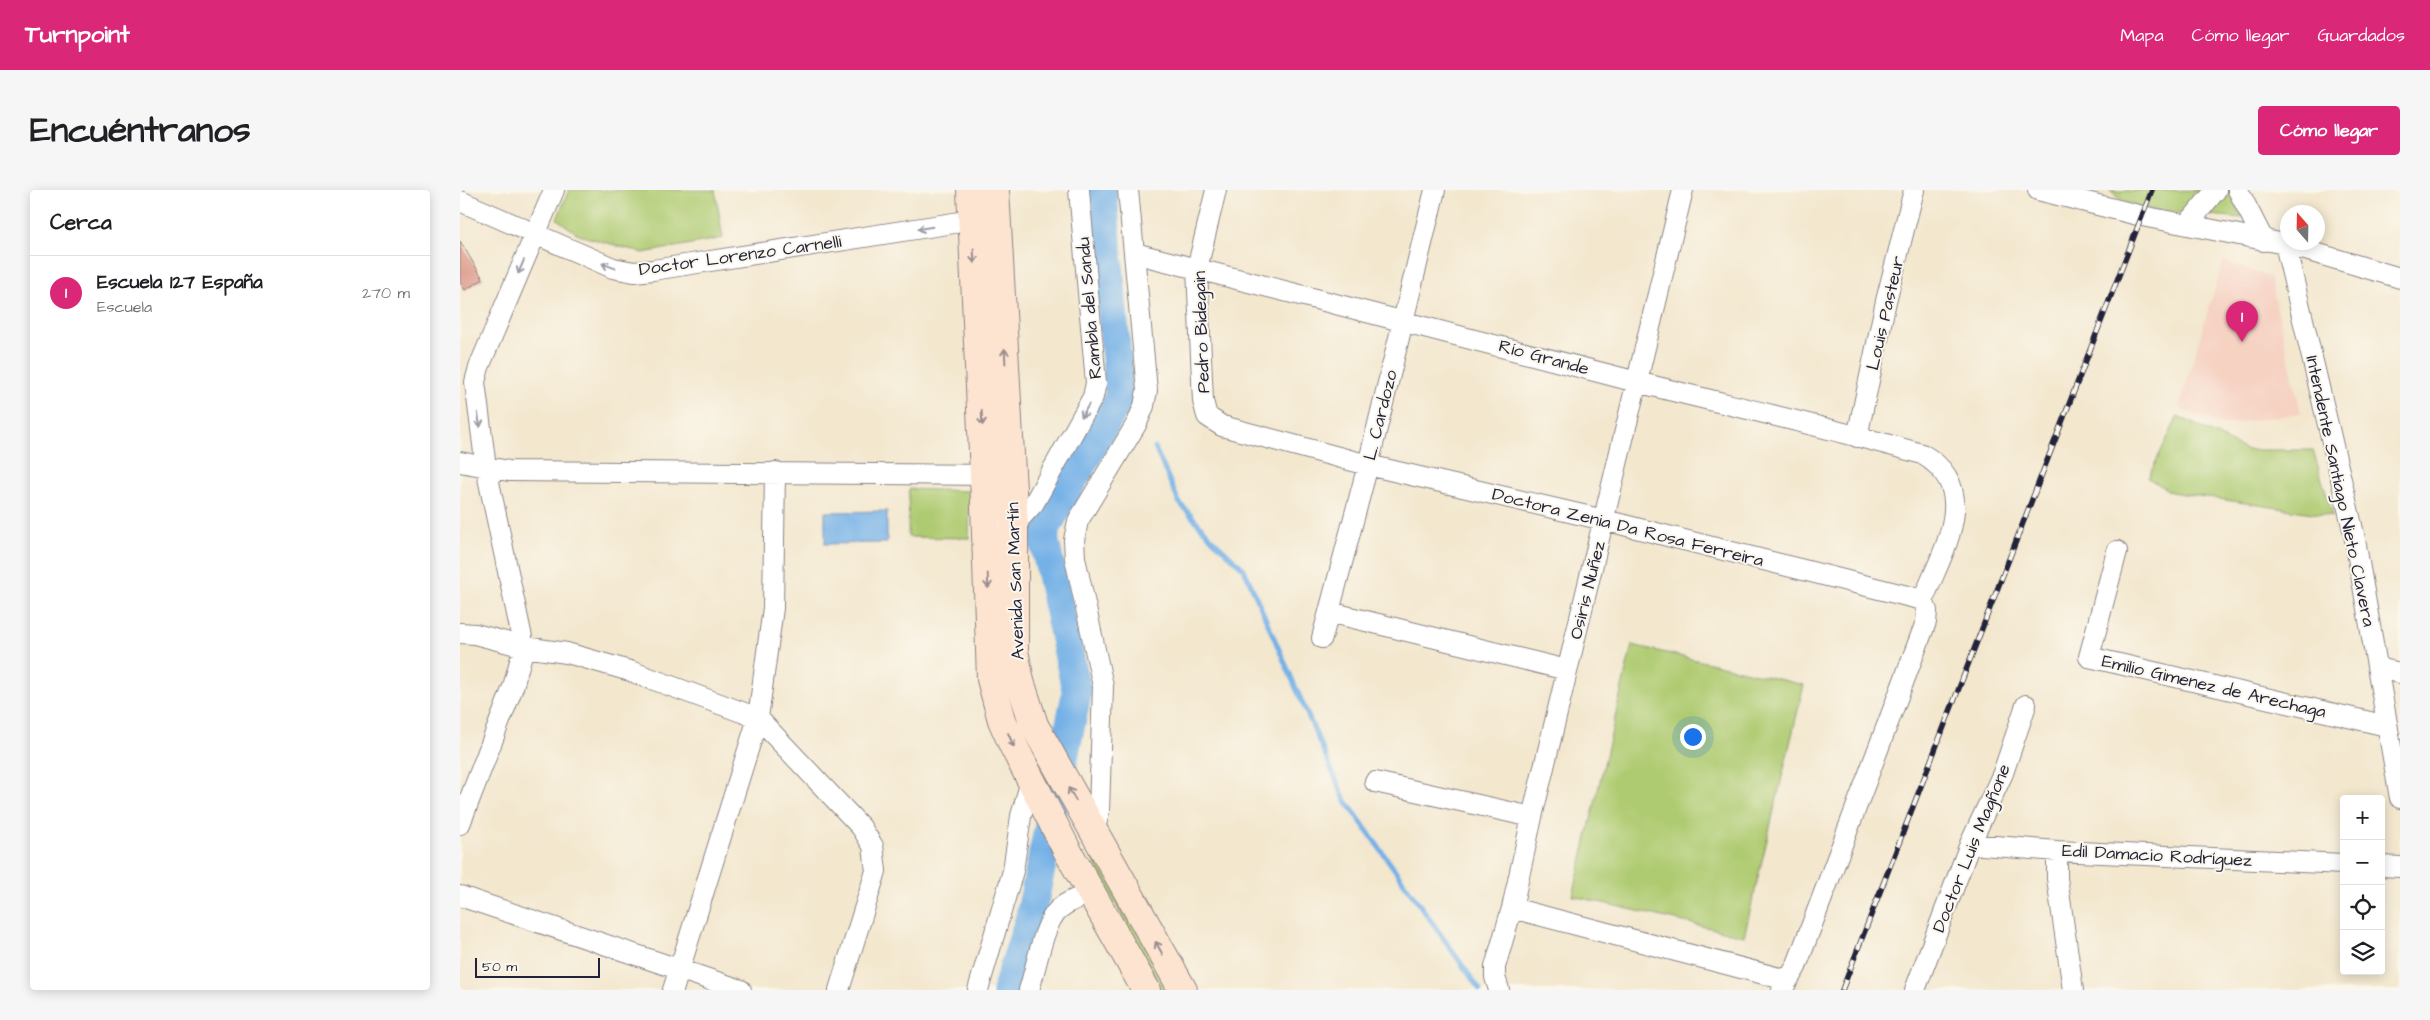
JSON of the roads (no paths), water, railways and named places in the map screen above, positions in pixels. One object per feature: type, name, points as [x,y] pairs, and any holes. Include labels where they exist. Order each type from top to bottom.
[{"type":"street","points":[[460,824],[513,687],[524,647],[486,468],[475,382],[479,367],[554,190]]},
{"type":"street","name":"Avenida San Martín","points":[[971,190],[991,679],[1002,720],[1036,790],[1068,852],[1146,990]]},
{"type":"street","name":"Avenida San Martín","points":[[995,190],[1012,475],[1016,658],[1020,681],[1034,725],[1183,990]]},
{"type":"street","name":"Rambla del Sandu","points":[[1014,525],[1034,503],[1093,397],[1096,383],[1079,190]]},
{"type":"street","points":[[1091,828],[1098,812],[1103,686],[1074,558],[1074,540],[1078,521],[1137,423],[1144,406],[1147,390],[1128,190]]},
{"type":"street","name":"Pedro Bidegain","points":[[1208,416],[1203,401],[1197,268],[1216,190]]},
{"type":"street","name":"L. Cardozo","points":[[1322,638],[1368,465],[1435,190]]},
{"type":"street","name":"Osiris Nuñez","points":[[1499,990],[1495,977],[1495,967],[1512,908],[1567,670],[1683,190]]},
{"type":"street","name":"Louis Pasteur","points":[[1857,437],[1886,301],[1914,190]]},
{"type":"street","points":[[2038,190],[2088,195],[2142,216],[2280,243]]},
{"type":"street","points":[[2187,225],[2216,190]]},
{"type":"street","points":[[2238,190],[2264,241]]},
{"type":"street","name":"Doctor Lorenzo Carnelli","points":[[460,201],[613,268],[634,272],[973,220]]},
{"type":"street","name":"Intendente Santiago Nieto Clavera","points":[[2286,250],[2354,534],[2400,798]]},
{"type":"street","points":[[2305,250],[2400,278]]},
{"type":"street","name":"Río Grande","points":[[1134,253],[1404,320],[1637,382],[1922,454],[1937,462],[1947,475],[1955,493],[1956,509],[1951,528],[1922,600]]},
{"type":"street","name":"Doctora Zenia Da Rosa Ferreira","points":[[1208,416],[1222,426],[1368,465],[1604,520],[1922,600]]},
{"type":"street","points":[[460,462],[509,471],[1012,475]]},
{"type":"street","points":[[673,990],[758,718],[773,608],[775,472]]},
{"type":"street","points":[[986,525],[1014,525]]},
{"type":"street","name":"Emilio Gimenez de Arechaga","points":[[2117,551],[2089,657],[2387,726]]},
{"type":"street","points":[[1512,908],[1785,985],[1796,967],[1926,622],[1927,611],[1922,600]]},
{"type":"street","points":[[1329,612],[1567,670]]},
{"type":"street","points":[[460,634],[475,634],[524,647],[568,653],[630,671],[758,718],[861,827],[873,846],[876,871],[839,990]]},
{"type":"street","points":[[2378,668],[2400,673]]},
{"type":"street","name":"Doctor Luis Magñone","points":[[1915,990],[1970,844],[2003,773],[2026,705]]},
{"type":"street","points":[[1375,782],[1532,817]]},
{"type":"street","points":[[978,990],[1013,871],[1021,816],[1036,790]]},
{"type":"street","name":"Edil Damacio Rodríguez","points":[[1970,844],[2057,851],[2340,864]]},
{"type":"street","points":[[2057,851],[2057,878],[2073,990]]},
{"type":"street","points":[[2385,866],[2400,866]]},
{"type":"street","points":[[1029,990],[1051,918],[1060,908],[1071,901],[1091,893]]},
{"type":"street","points":[[460,896],[741,990]]},
{"type":"water","points":[[887,511],[887,543],[825,544],[825,512]]},
{"type":"waterway","points":[[1007,990],[1030,919],[1077,692],[1044,540],[1045,529],[1120,397],[1102,190]]},
{"type":"waterway","points":[[1155,448],[1179,502],[1211,538],[1244,569],[1344,798],[1480,990]]},
{"type":"railway","points":[[1842,990],[2152,190]]},
{"type":"place","name":"Escuela 127 España","points":[[2242,342]]}]
